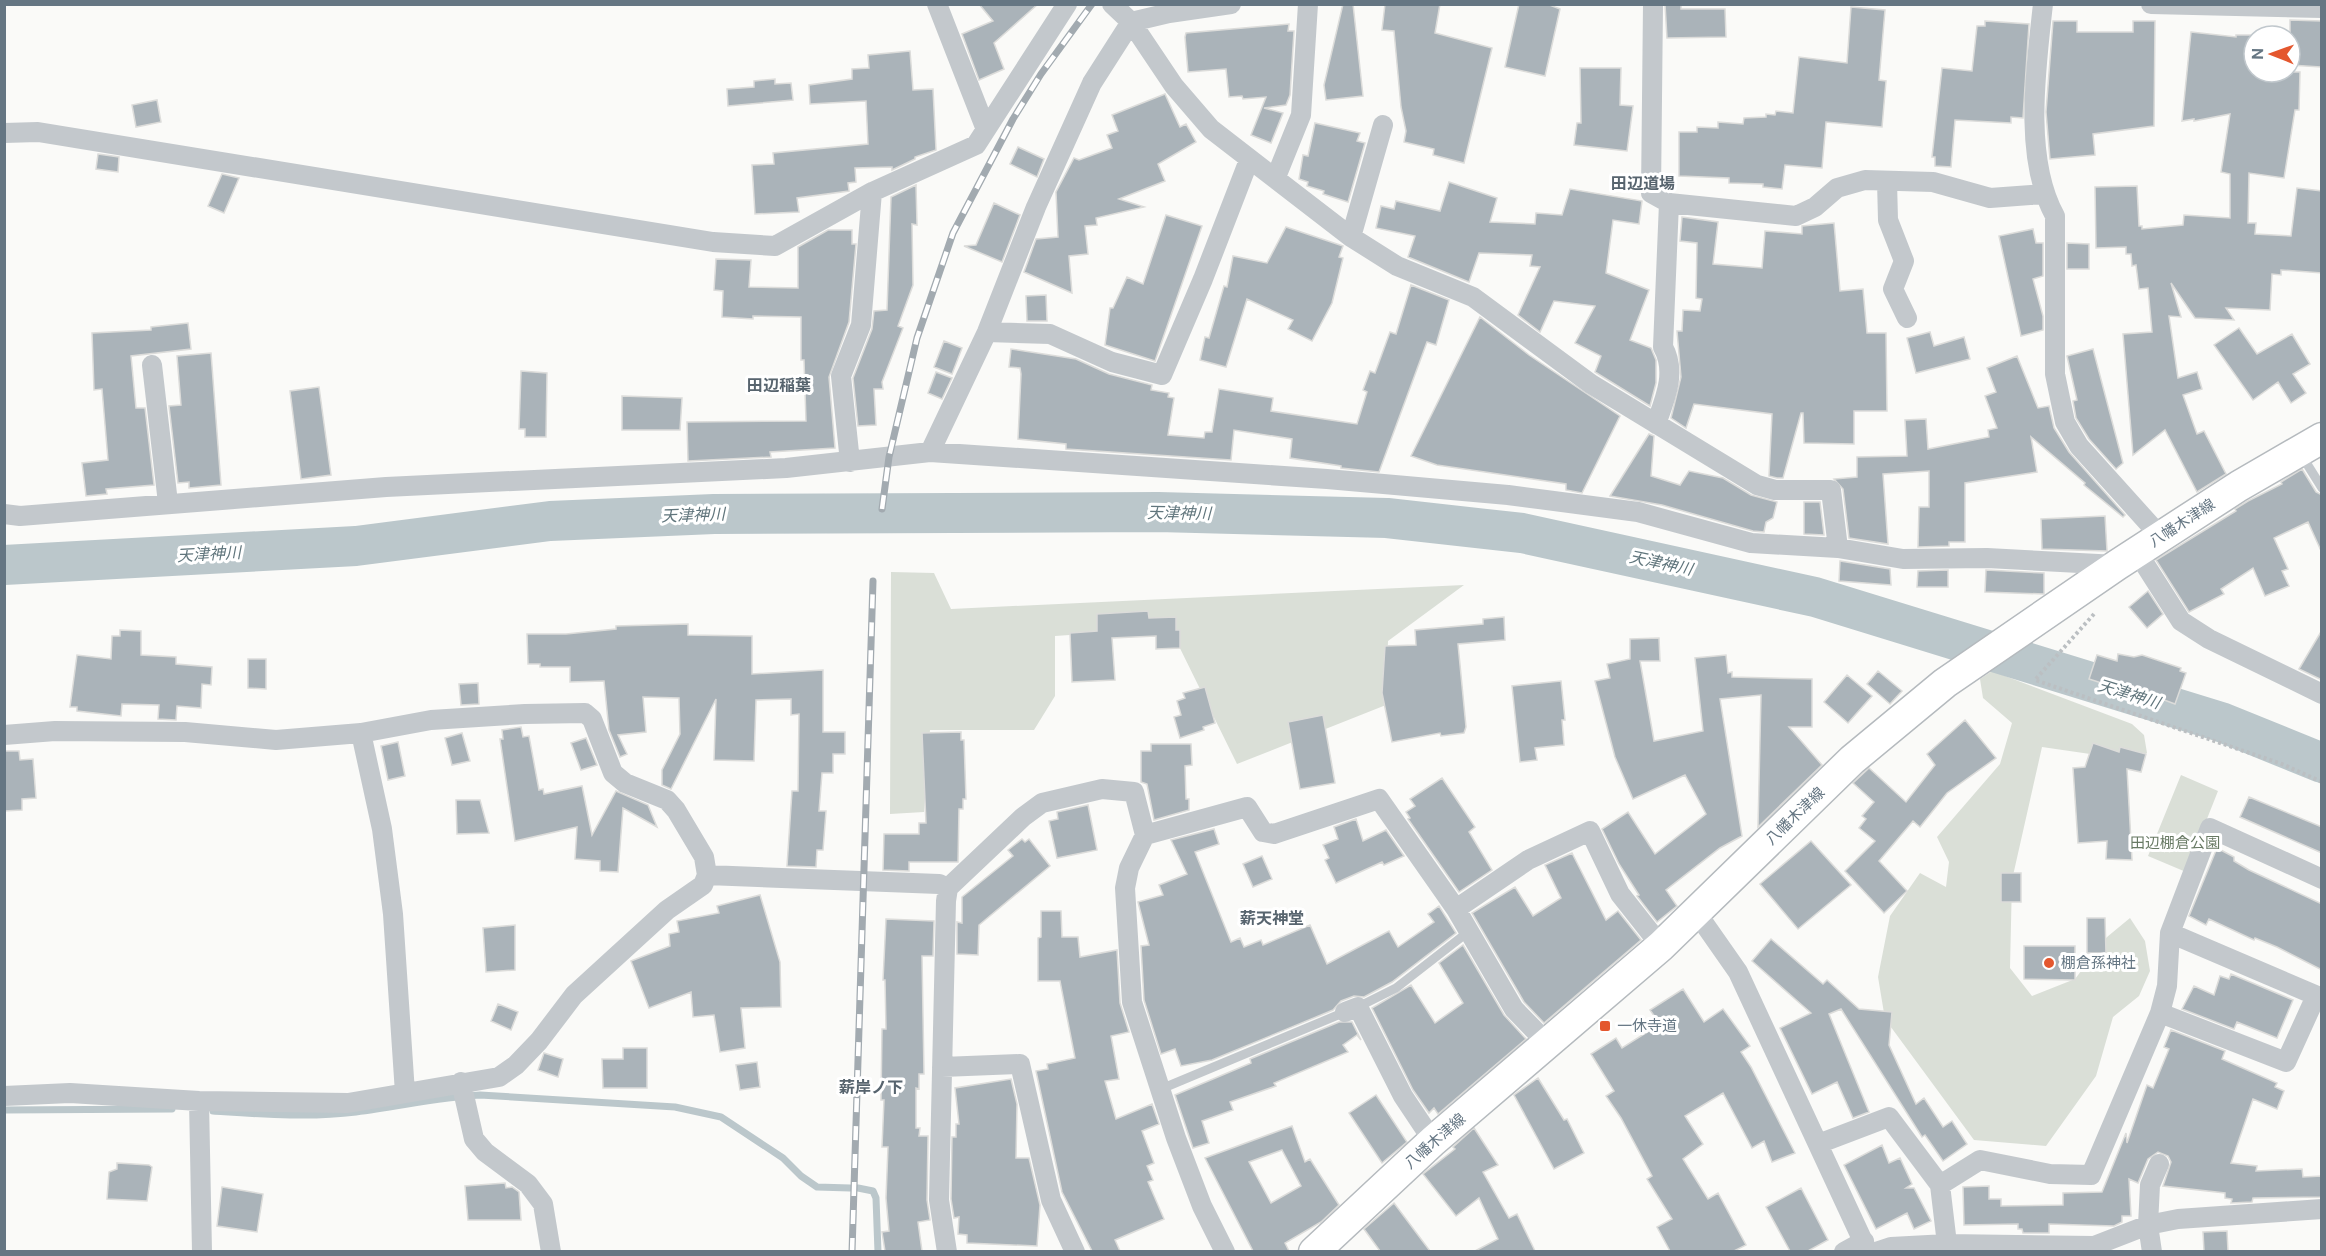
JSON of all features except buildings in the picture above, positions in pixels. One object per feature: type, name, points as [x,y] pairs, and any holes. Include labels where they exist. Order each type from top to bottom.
[{"type":"main road","name":"八幡木津線","points":[[1314,1251],[1433,1141],[1661,946],[1852,760],[1945,683],[2138,551],[2240,486],[2310,445]]},
{"type":"street","points":[[937,4],[985,127]]},
{"type":"street","points":[[4,133],[38,132],[713,242],[776,246],[872,192],[976,145],[985,127],[1067,4]]},
{"type":"street","points":[[1112,4],[1131,22],[1174,86],[1210,129],[1249,160],[1276,177],[1351,237],[1397,266],[1473,297],[1540,349],[1656,424],[1757,485],[1775,490],[1831,490],[1838,548]]},
{"type":"street","points":[[930,452],[987,332],[1036,207],[1092,83],[1131,22],[1169,13],[1231,4]]},
{"type":"street","points":[[1276,177],[1301,115],[1308,4]]},
{"type":"street","points":[[1653,4],[1651,193],[1669,203],[1796,216],[1815,207],[1837,188],[1865,180],[1933,182],[1990,198],[2043,194]]},
{"type":"street","points":[[2043,4],[2032,96],[2043,194],[2055,216],[2055,374],[2065,422],[2138,551],[2181,621],[2209,639],[2322,694]]},
{"type":"street","points":[[2151,4],[2322,8]]},
{"type":"street","points":[[1351,237],[1383,125]]},
{"type":"street","points":[[987,332],[1050,334],[1112,362],[1162,375],[1203,279],[1249,160]]},
{"type":"street","points":[[1887,181],[1887,219],[1904,261],[1893,289],[1907,318]]},
{"type":"street","points":[[850,462],[841,376],[861,325],[872,192]]},
{"type":"street","points":[[1656,424],[1669,388],[1668,356],[1663,347],[1669,203]]},
{"type":"street","points":[[152,365],[168,502]]},
{"type":"street","points":[[4,514],[20,516],[168,502],[386,487],[615,477],[850,462],[930,452],[1327,479],[1508,495],[1638,512],[1751,543],[1838,548],[1903,559],[1987,558],[2138,551]]},
{"type":"street","points":[[4,735],[55,731],[185,732],[276,740],[361,733],[431,720],[585,713],[592,719],[613,773],[625,783],[667,800],[676,810],[704,857],[706,875],[703,885],[667,910],[574,995],[539,1041],[516,1065],[499,1077],[462,1090],[405,1093],[348,1103],[199,1108],[70,1093],[4,1096]]},
{"type":"street","points":[[361,733],[382,829],[393,914],[405,1093]]},
{"type":"street","points":[[947,1251],[939,1200],[948,888],[1023,817],[1042,803],[1102,789],[1134,792],[1146,835],[1130,868],[1125,888],[1132,1002],[1176,1138],[1202,1206],[1225,1251]]},
{"type":"street","points":[[1146,835],[1247,807],[1263,831],[1274,834],[1379,799],[1456,909],[1514,1009],[1548,1044]]},
{"type":"street","points":[[1940,1185],[1980,1160],[2050,1174],[2091,1175],[2160,1013],[2167,986],[2169,933],[2211,828],[2322,879]]},
{"type":"street","points":[[1456,909],[1528,860],[1590,831],[1620,894],[1661,946]]},
{"type":"street","points":[[706,875],[939,884],[948,888]]},
{"type":"street","points":[[1696,912],[1738,972],[1869,1248]]},
{"type":"street","points":[[2160,1013],[2286,1062],[2319,997],[2169,933]]},
{"type":"street","points":[[1351,1010],[1433,1141]]},
{"type":"street","points":[[942,1067],[1020,1064],[1051,1200],[1075,1251]]},
{"type":"street","points":[[462,1090],[474,1138],[485,1152],[528,1184],[543,1204],[551,1251]]},
{"type":"street","points":[[199,1108],[202,1251]]},
{"type":"street","points":[[1818,1144],[1889,1117],[1940,1185],[1947,1244]]},
{"type":"street","points":[[2152,1251],[2148,1226],[2150,1185],[2159,1164]]},
{"type":"street","points":[[1844,1251],[1947,1244],[2094,1246],[2148,1226],[2178,1219],[2322,1209]]},
{"type":"lane","points":[[2310,445],[2322,488]]},
{"type":"lane","points":[[1161,1089],[1351,1010],[1396,988],[1468,932]]},
{"type":"path","points":[[2098,610],[2035,680],[2282,764],[2322,782]]},
{"type":"green space","points":[[891,572],[934,573],[951,609],[1464,585],[1388,641],[1386,705],[1237,764],[1170,628],[1055,636],[1055,696],[1034,730],[930,730],[924,812],[890,814]]},
{"type":"green space","points":[[1992,671],[2132,724],[2144,735],[2147,753],[2104,756],[2042,747],[2012,880],[2010,968],[2032,996],[2075,979],[2107,937],[2130,918],[2145,941],[2150,971],[2139,996],[2113,1017],[2096,1076],[2046,1146],[1974,1140],[1885,1019],[1878,977],[1890,916],[1920,873],[1946,887],[1949,862],[1937,837],[2000,764],[2012,723],[1983,698],[1980,679]]},
{"type":"green space","name":"田辺棚倉公園","points":[[2181,775],[2218,791],[2186,872],[2148,856]]},
{"type":"waterway","name":"天津神川","points":[[4,565],[356,546],[550,521],[714,514],[1158,512],[1387,518],[1522,533],[1815,597],[2221,722],[2322,763]]},
{"type":"waterway","points":[[213,1111],[284,1115],[338,1114],[480,1095],[675,1107],[721,1117],[783,1158],[801,1176],[817,1187],[850,1188]]},
{"type":"waterway","points":[[4,1110],[172,1109]]},
{"type":"waterway","points":[[858,1188],[873,1191],[876,1198],[878,1252]]},
{"type":"railway","points":[[882,509],[889,457],[917,338],[953,233],[1013,119],[1041,74],[1092,4]]},
{"type":"railway","points":[[852,1252],[873,581]]},
{"type":"place","name":"棚倉孫神社","points":[[2049,963]]},
{"type":"place","name":"一休寺道","points":[[1605,1026]]},
{"type":"district","name":"田辺道場","points":[[1643,183]]},
{"type":"district","name":"田辺稲葉","points":[[779,385]]},
{"type":"district","name":"薪天神堂","points":[[1272,918]]},
{"type":"district","name":"薪岸ノ下","points":[[871,1087]]}]
